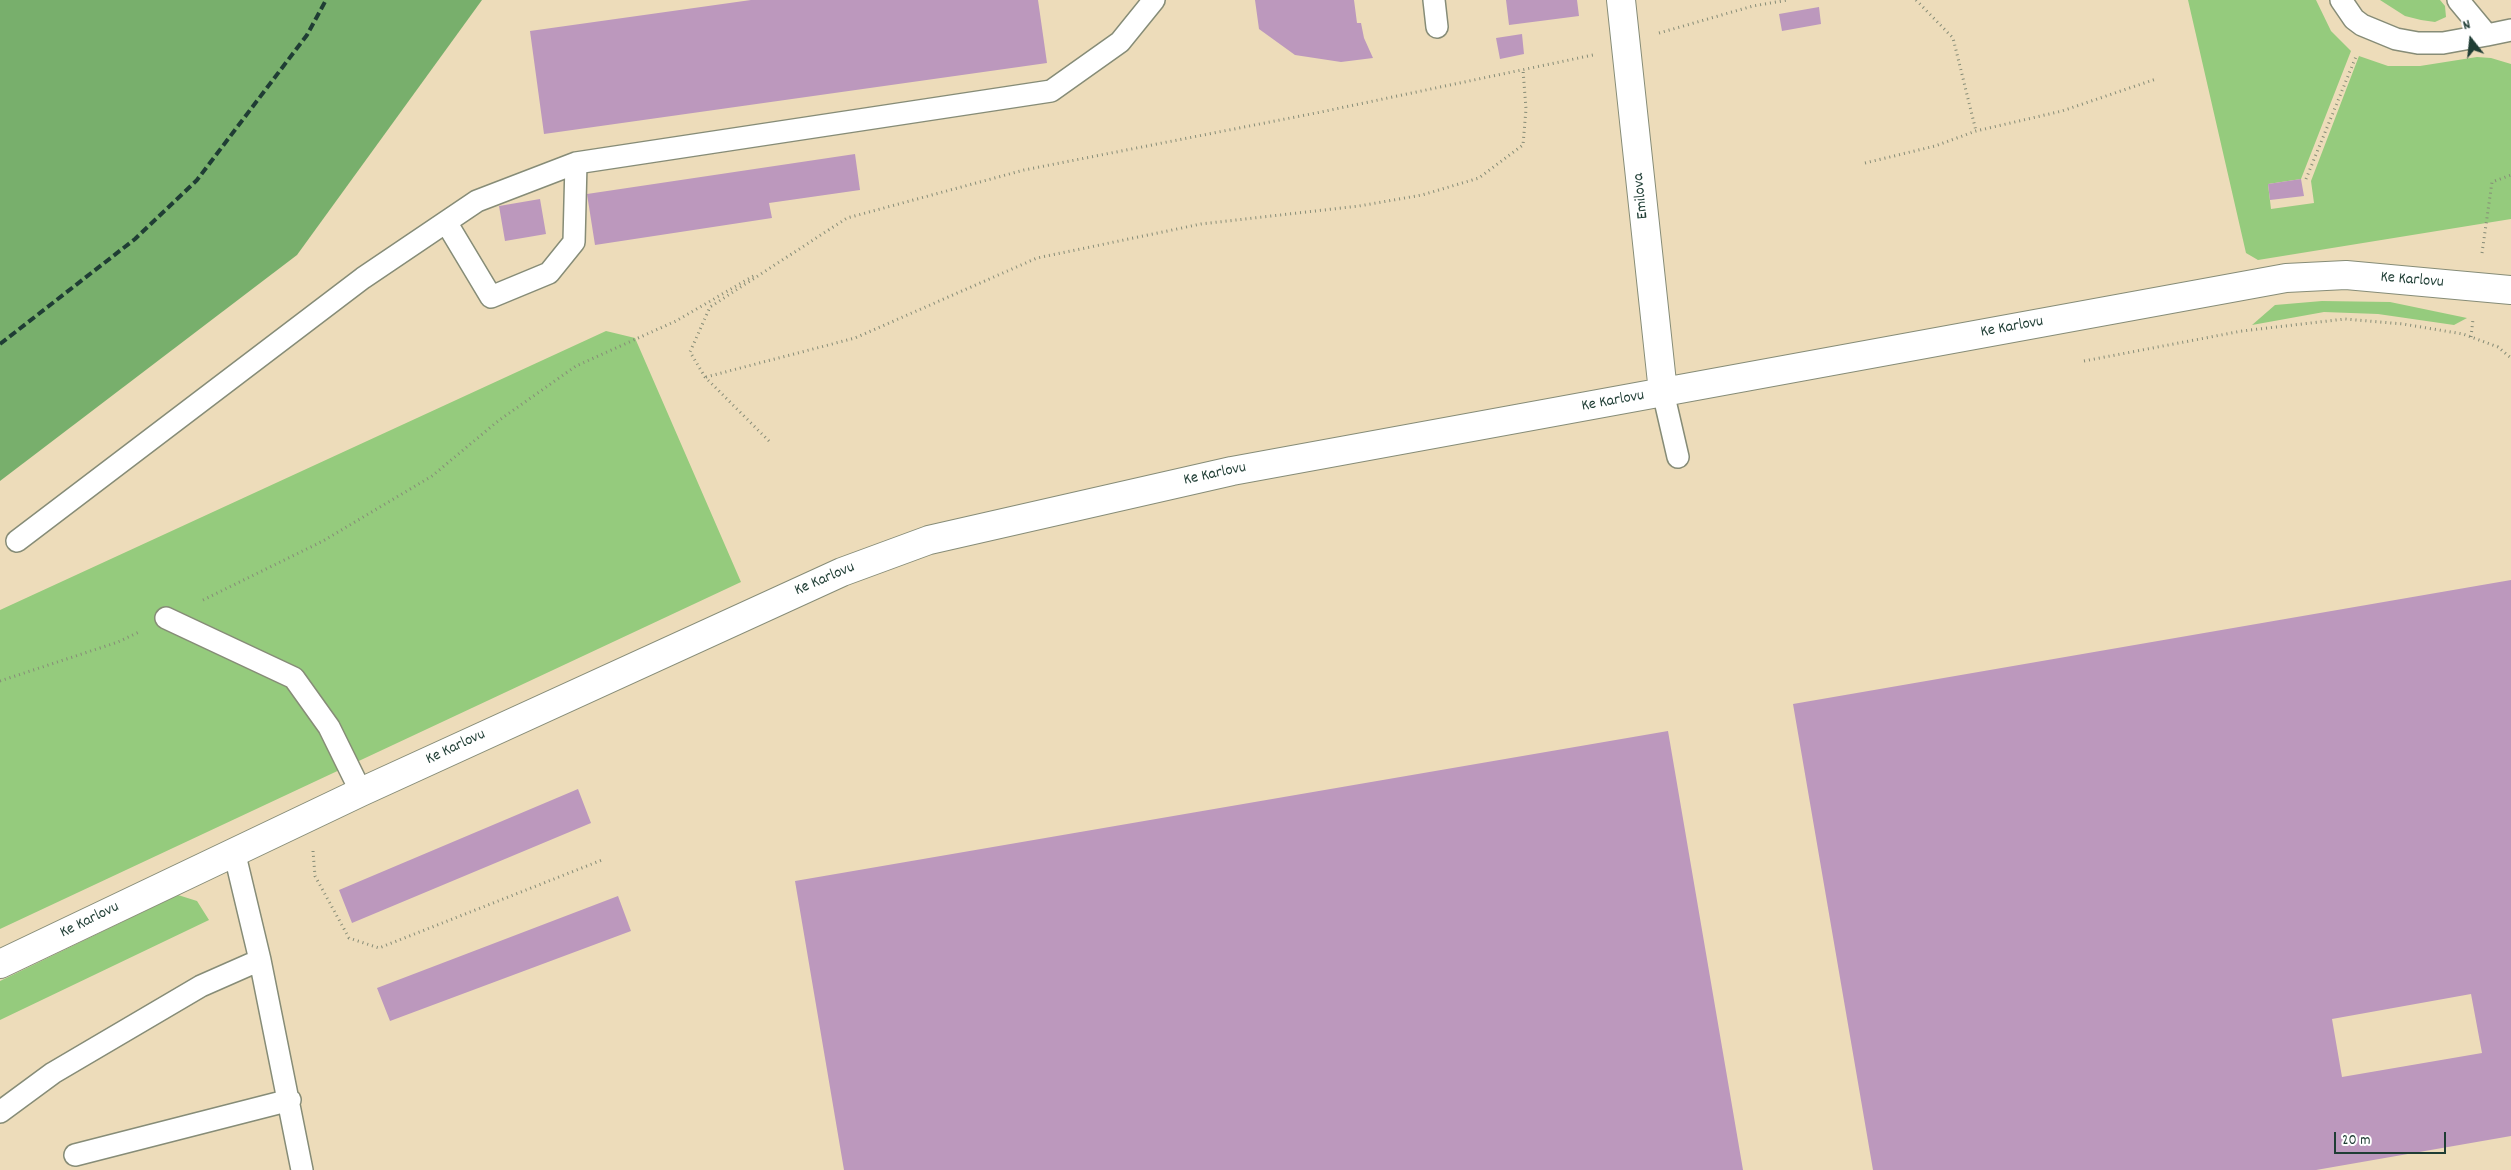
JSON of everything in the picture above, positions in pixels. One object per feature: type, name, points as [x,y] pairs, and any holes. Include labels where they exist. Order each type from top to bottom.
[{"type":"street","name":"Emilova","points":[[1621,0],[1663,392]]},
{"type":"street","name":"Ke Karlovu","points":[[0,964],[234,851],[842,572],[929,540],[1232,471],[2286,278],[2346,275],[2511,290]]},
{"type":"lane","points":[[16,541],[363,278],[477,201],[576,163],[1051,91],[1120,42],[1154,0]]},
{"type":"lane","points":[[1434,0],[1437,27]]},
{"type":"lane","points":[[2341,0],[2354,19],[2368,28],[2396,39],[2418,43],[2444,42],[2511,30]]},
{"type":"lane","points":[[2458,0],[2487,35]]},
{"type":"lane","points":[[446,222],[491,297],[549,273],[574,242],[576,163]]},
{"type":"lane","points":[[1663,392],[1678,457]]},
{"type":"lane","points":[[166,618],[294,678],[329,727],[361,792]]},
{"type":"lane","points":[[234,851],[290,1100],[302,1170]]},
{"type":"lane","points":[[0,1112],[53,1073],[200,986],[260,960]]},
{"type":"lane","points":[[75,1155],[290,1100]]},
{"type":"path","points":[[1673,28],[1753,6],[1788,0]]},
{"type":"path","points":[[1916,0],[1954,38],[1976,132]]},
{"type":"path","points":[[2306,179],[2368,28]]},
{"type":"path","points":[[770,441],[705,377],[690,352],[710,307],[848,218],[1024,170],[1600,54]]},
{"type":"path","points":[[705,377],[855,338],[1037,258],[1200,224],[1359,206],[1422,195],[1480,178],[1524,145],[1526,109],[1523,70]]},
{"type":"path","points":[[1865,163],[1935,146],[1976,132],[2062,111],[2156,79]]},
{"type":"path","points":[[2471,337],[2492,182],[2511,175]]},
{"type":"path","points":[[0,681],[118,642],[323,541],[432,476],[498,421],[576,366],[676,321],[795,252]]},
{"type":"path","points":[[2084,362],[2242,331],[2345,319],[2403,324],[2471,337],[2498,347],[2511,358]]},
{"type":"path","points":[[310,816],[315,876],[329,903],[349,938],[379,948],[602,860]]},
{"type":"green space","points":[[0,0],[482,0],[297,255],[0,481]]},
{"type":"green space","points":[[2188,0],[2316,0],[2331,31],[2351,51],[2301,179],[2268,184],[2271,209],[2314,203],[2311,181],[2359,56],[2388,66],[2420,66],[2477,57],[2491,58],[2511,64],[2511,219],[2258,260],[2246,253]]},
{"type":"green space","points":[[2380,0],[2440,0],[2445,6],[2446,17],[2435,22],[2405,16]]},
{"type":"green space","points":[[2322,301],[2390,302],[2467,318],[2454,325],[2378,314],[2324,312],[2252,325],[2275,305]]},
{"type":"green space","points":[[606,331],[635,338],[741,582],[0,929],[0,610]]},
{"type":"green space","points":[[178,895],[197,901],[209,920],[0,1020],[0,981]]},
{"type":"building","points":[[751,0],[1038,0],[1047,63],[544,134],[530,31]]},
{"type":"building","points":[[1255,0],[1354,0],[1357,23],[1361,23],[1364,38],[1373,58],[1341,62],[1295,55],[1259,29]]},
{"type":"building","points":[[1506,0],[1577,0],[1579,16],[1509,25]]},
{"type":"building","points":[[1819,7],[1821,24],[1782,31],[1779,14]]},
{"type":"building","points":[[1522,34],[1524,54],[1500,59],[1496,38]]},
{"type":"building","points":[[855,154],[860,190],[769,203],[772,218],[595,245],[587,194]]},
{"type":"building","points":[[2301,179],[2304,196],[2270,200],[2268,184]]},
{"type":"building","points":[[540,199],[546,234],[505,241],[499,206]]},
{"type":"building","points":[[2511,580],[2511,1136],[2316,1170],[1873,1170],[1793,704]],"holes":[[[2471,994],[2482,1053],[2342,1077],[2332,1019]]]},
{"type":"building","points":[[1668,731],[1743,1170],[844,1170],[795,881]]},
{"type":"building","points":[[578,789],[591,823],[352,923],[339,890]]},
{"type":"building","points":[[618,896],[631,931],[390,1021],[377,988]]},
{"type":"railway","points":[[0,344],[135,239],[197,180],[307,35],[326,0]]}]
